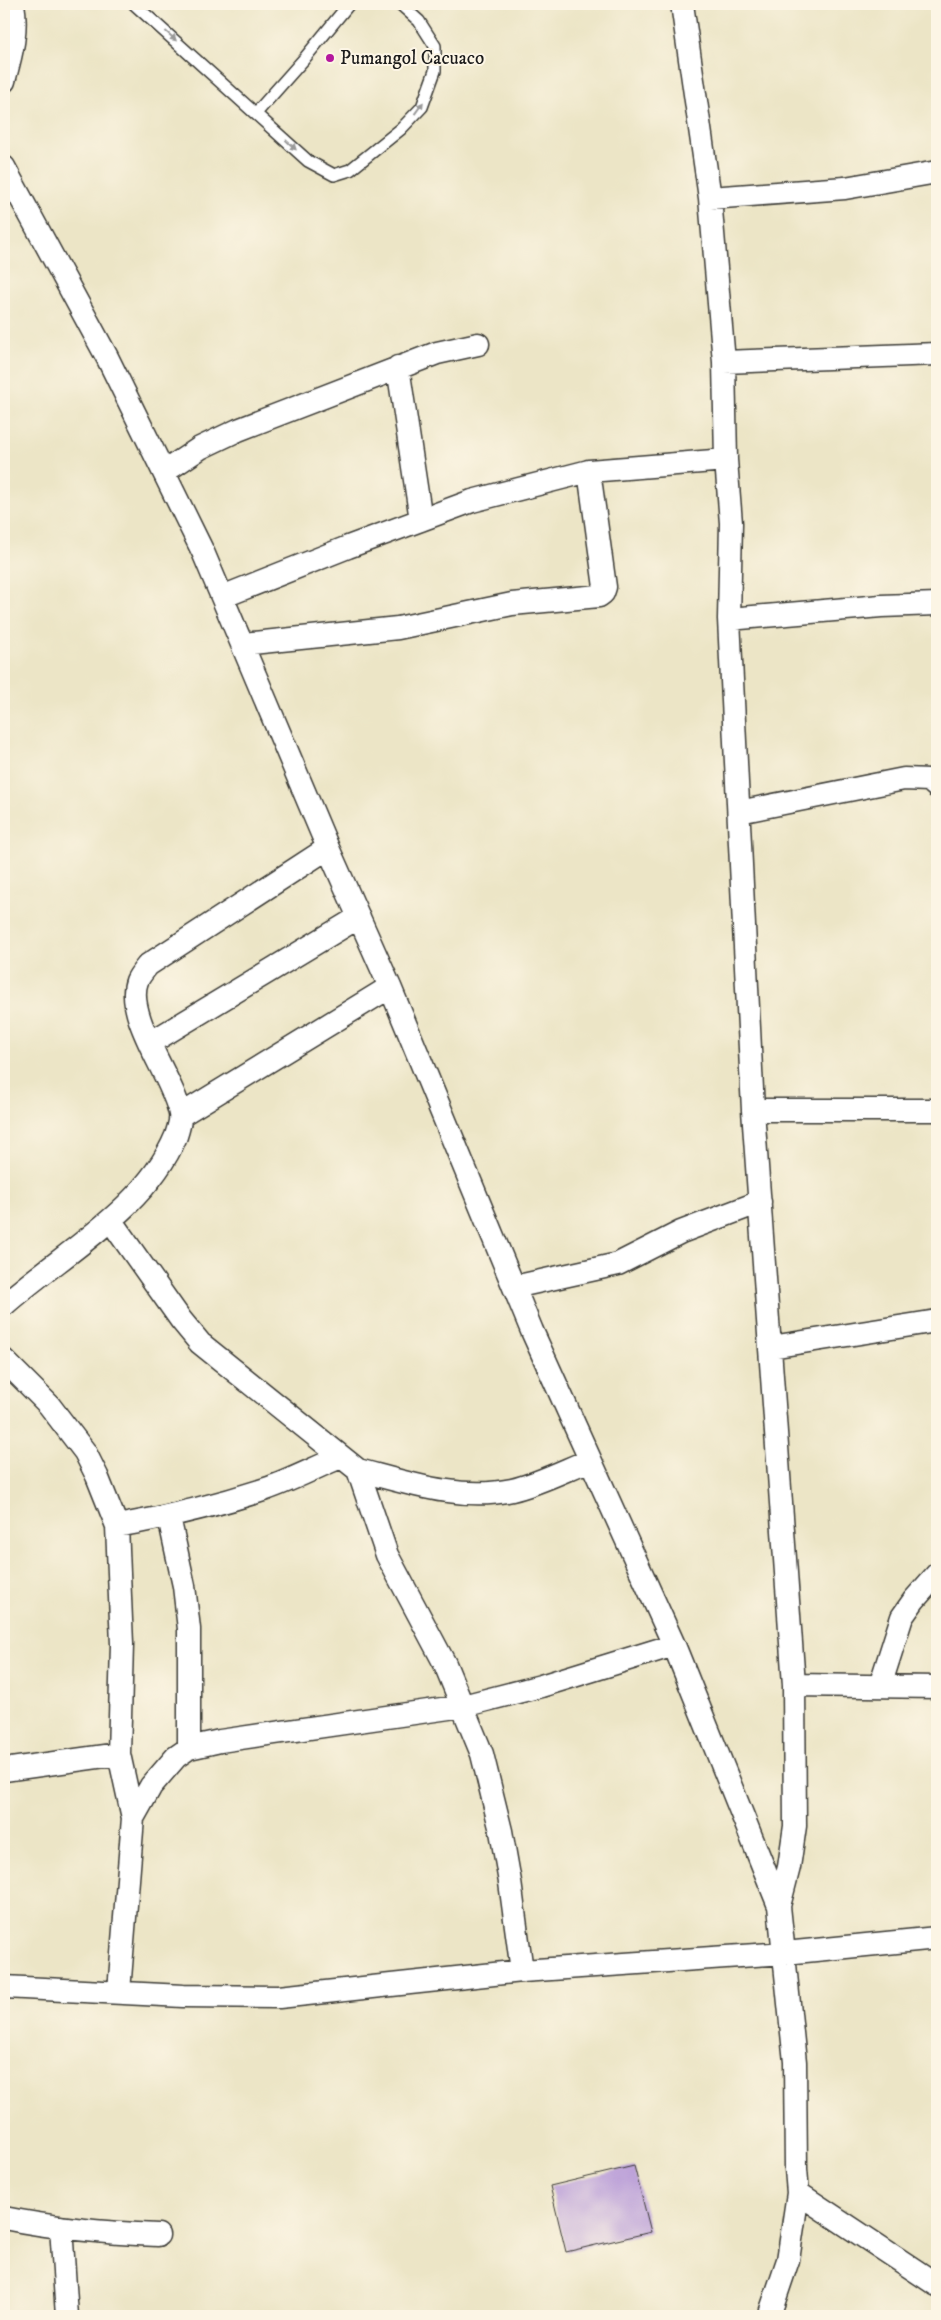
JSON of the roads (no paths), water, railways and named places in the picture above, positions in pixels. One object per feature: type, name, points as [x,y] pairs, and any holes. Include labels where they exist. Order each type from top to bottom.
[{"type":"street","points":[[4,81],[14,48],[15,15],[13,4]]},
{"type":"street","points":[[682,4],[710,198],[724,362],[726,460],[730,523],[729,619],[753,1110],[794,1685],[795,1826],[789,1867],[779,1906]]},
{"type":"street","points":[[4,167],[107,357],[164,472],[243,644],[328,848],[390,987],[514,1288],[674,1645],[779,1906],[795,2062],[798,2193],[788,2260],[769,2316]]},
{"type":"street","points":[[710,198],[844,188],[937,172]]},
{"type":"street","points":[[164,472],[200,448],[238,430],[437,352],[478,344]]},
{"type":"street","points":[[724,362],[937,354]]},
{"type":"street","points":[[398,367],[420,520]]},
{"type":"street","points":[[222,597],[472,501],[589,471],[726,460]]},
{"type":"street","points":[[243,644],[398,628],[512,604],[599,596],[603,593],[605,587],[589,471]]},
{"type":"street","points":[[729,619],[881,606],[937,604]]},
{"type":"street","points":[[738,812],[904,779],[929,780],[937,787]]},
{"type":"street","points":[[4,1305],[32,1280],[111,1221],[157,1168],[176,1135],[181,1115],[140,1020],[136,998],[137,982],[148,965],[328,848]]},
{"type":"street","points":[[150,1044],[359,917]]},
{"type":"street","points":[[181,1115],[390,987]]},
{"type":"street","points":[[753,1110],[937,1110]]},
{"type":"street","points":[[514,1288],[618,1264],[656,1247],[681,1232],[760,1202]]},
{"type":"street","points":[[111,1221],[181,1320],[200,1343],[349,1464],[440,1491],[495,1492],[514,1489],[590,1460]]},
{"type":"street","points":[[771,1347],[937,1321]]},
{"type":"street","points":[[4,1360],[49,1405],[85,1452],[98,1476],[117,1526],[122,1644],[119,1754],[133,1818],[119,1992]]},
{"type":"street","points":[[117,1526],[169,1517],[349,1464]]},
{"type":"street","points":[[349,1464],[387,1554],[445,1664],[482,1754],[501,1831],[522,1971]]},
{"type":"street","points":[[169,1517],[184,1586],[189,1629],[189,1748]]},
{"type":"street","points":[[880,1686],[902,1617],[937,1574]]},
{"type":"street","points":[[133,1818],[164,1770],[176,1757],[189,1748],[220,1741],[463,1706],[551,1683],[674,1645]]},
{"type":"street","points":[[794,1685],[937,1687]]},
{"type":"street","points":[[4,1770],[119,1754]]},
{"type":"street","points":[[4,1987],[193,1997],[278,1997],[522,1971],[785,1953],[937,1938]]},
{"type":"street","points":[[798,2193],[937,2285]]},
{"type":"street","points":[[4,2218],[61,2227],[158,2235]]},
{"type":"street","points":[[61,2227],[66,2316]]},
{"type":"lane","points":[[134,4],[257,112],[308,161],[334,175],[350,170],[401,129],[422,106],[435,71],[435,46],[419,21],[400,4]]},
{"type":"lane","points":[[257,112],[349,4]]},
{"type":"place","name":"Pumangol Cacuaco","points":[[330,58]]}]
